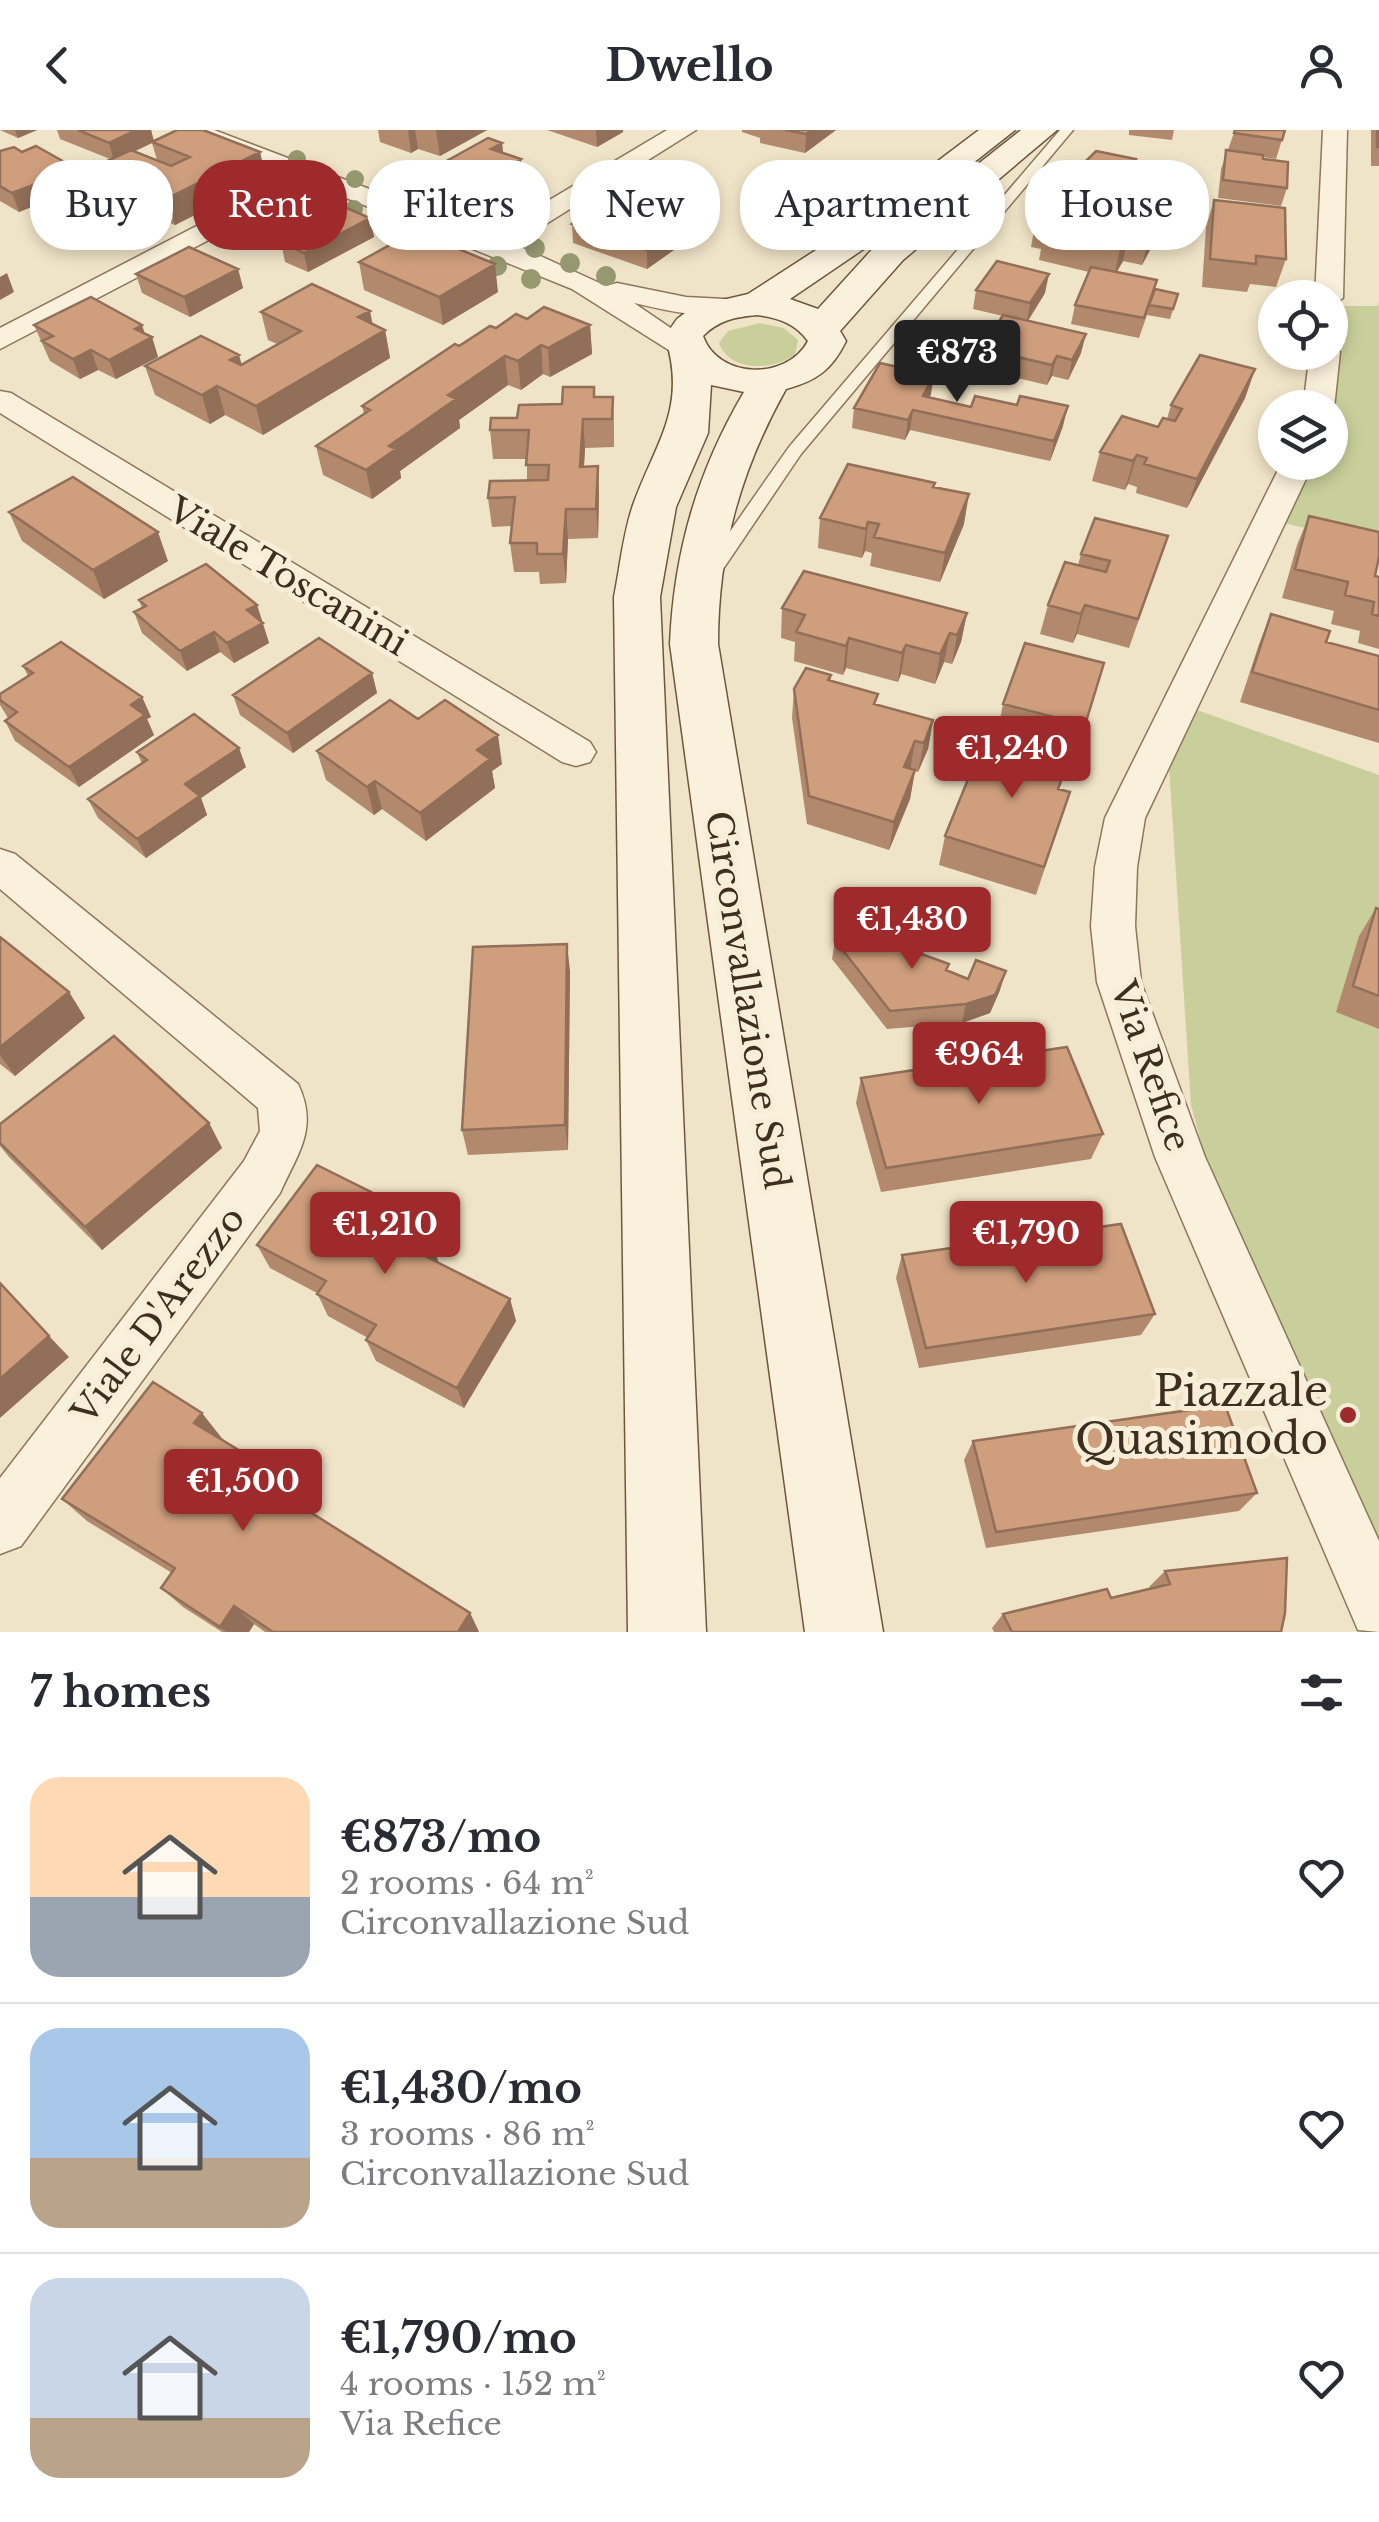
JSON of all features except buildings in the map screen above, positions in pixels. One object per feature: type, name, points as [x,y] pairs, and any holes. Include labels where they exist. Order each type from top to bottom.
[{"type":"main road","points":[[667,1632],[637,597],[654,507],[687,433],[690,355],[684,336],[701,317],[745,305],[856,239],[999,130]]},
{"type":"main road","points":[[821,328],[890,252],[1041,130]]},
{"type":"main road","points":[[690,355],[728,378],[772,380],[813,366],[824,354],[826,341],[821,328],[795,311],[745,305]]},
{"type":"main road","name":"Circonvallazione Sud","points":[[772,380],[736,438],[721,472],[698,553],[694,644],[844,1632]]},
{"type":"street","points":[[192,130],[270,160]]},
{"type":"street","points":[[550,210],[684,130]]},
{"type":"street","points":[[1330,280],[1335,130]]},
{"type":"street","points":[[0,340],[193,239]]},
{"type":"street","points":[[507,250],[582,283],[690,355]]},
{"type":"street","points":[[582,283],[686,306],[745,305]]},
{"type":"street","name":"Viale Toscanini","points":[[0,400],[576,752]]},
{"type":"street","name":"Via Refice","points":[[1289,480],[1125,818],[1116,866],[1113,926],[1119,982],[1180,1157],[1379,1609]]},
{"type":"street","name":"Viale D'Arezzo","points":[[0,865],[280,1099],[284,1132],[262,1177],[0,1524]]},
{"type":"lane","points":[[694,598],[795,451],[1068,130]]},
{"type":"green space","points":[[1379,301],[1379,546],[1284,523],[1303,480],[1348,480],[1348,390],[1332,390],[1334,370],[1348,370],[1348,306],[1378,306]]},
{"type":"green space","points":[[760,323],[784,328],[798,340],[795,355],[764,366],[732,360],[719,343],[728,331]]},
{"type":"green space","points":[[1197,710],[1379,775],[1379,1632],[1368,1632],[1239,1282],[1191,1105],[1169,766]]},
{"type":"place","name":"Piazzale Quasimodo","points":[[1348,1415]]}]
